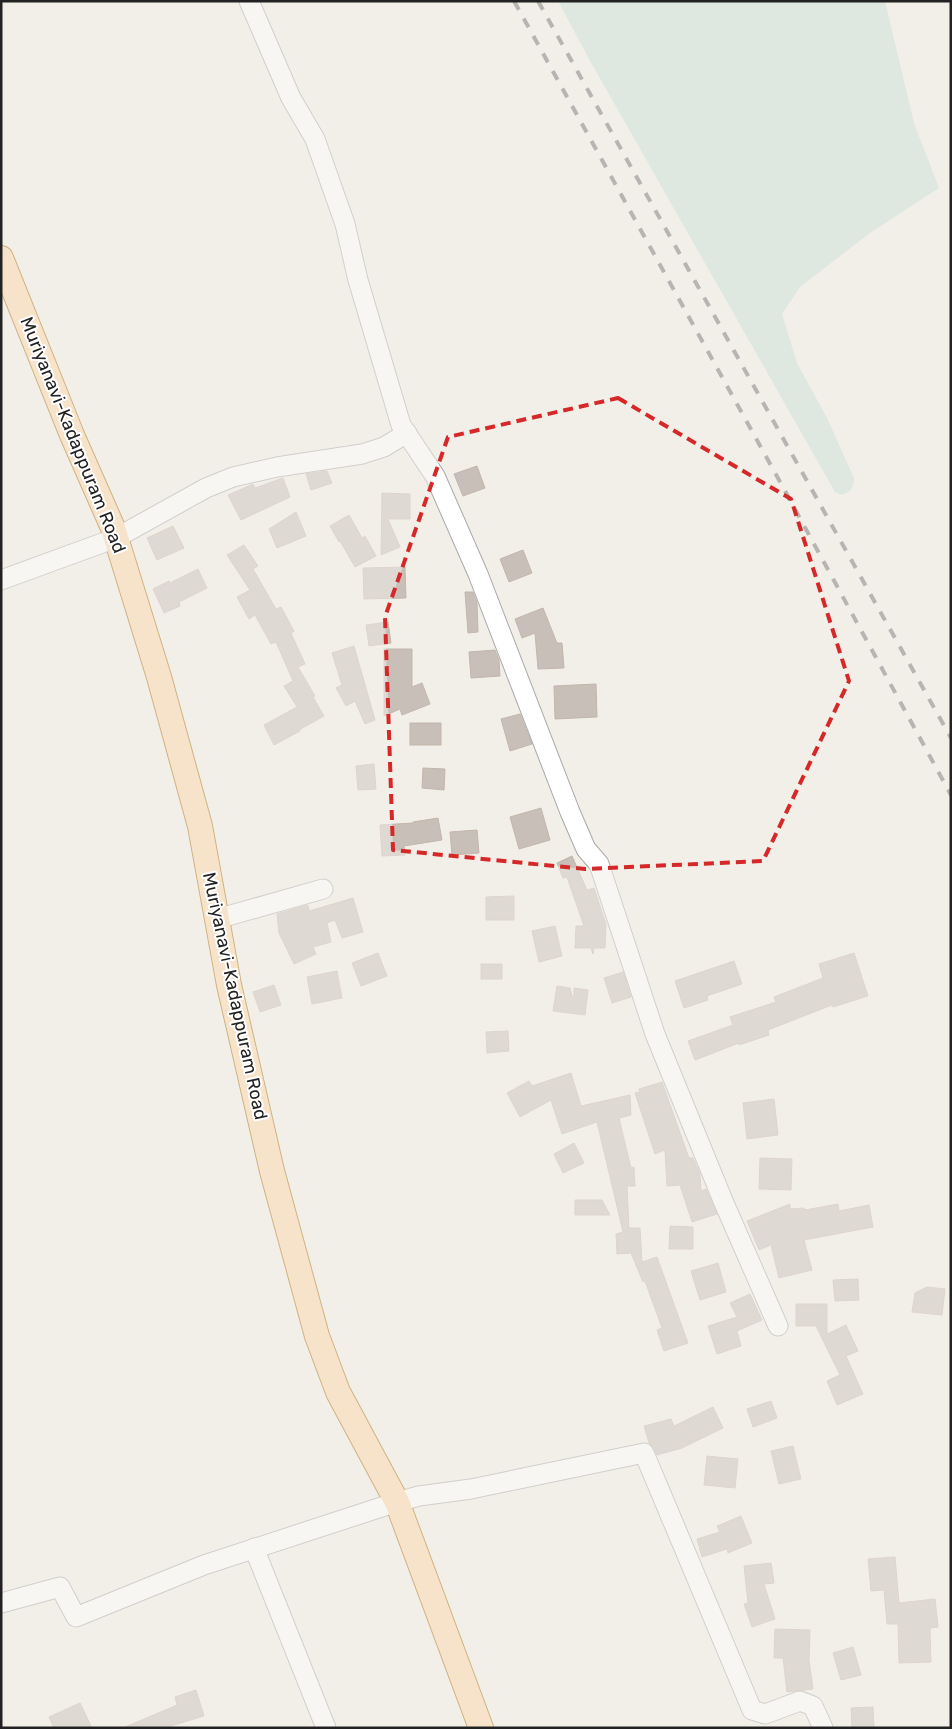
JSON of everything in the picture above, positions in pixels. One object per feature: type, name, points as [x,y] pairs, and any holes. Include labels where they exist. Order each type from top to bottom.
[{"type":"main road","name":"Muriyanavi-Kadappuram Road","points":[[1,258],[72,435],[116,538],[160,677],[200,826],[229,985],[272,1171],[317,1336],[338,1392],[397,1502],[480,1728]]},
{"type":"street","points":[[249,1],[292,98],[315,139],[346,224],[358,280],[402,425],[435,476],[478,574],[570,812],[586,849],[599,864],[655,1034],[724,1203],[778,1326]]},
{"type":"street","points":[[1,580],[116,538],[206,488],[233,477],[276,467],[362,454],[384,447],[407,433]]},
{"type":"street","points":[[217,919],[323,889]]},
{"type":"street","points":[[1,1603],[60,1587],[76,1618],[204,1565],[397,1502],[419,1496],[472,1489],[644,1453],[752,1710],[765,1714],[800,1701],[813,1706],[822,1728]]},
{"type":"street","points":[[254,1548],[326,1728]]},
{"type":"highlighted area","points":[[618,398],[791,499],[849,681],[763,861],[585,869],[393,850],[385,617],[448,437]]},
{"type":"green space","points":[[558,1],[885,1],[914,123],[939,188],[870,233],[800,287],[782,314],[797,363],[827,418],[854,478],[853,487],[850,491],[842,495],[835,492]]},
{"type":"building","points":[[477,466],[485,488],[463,496],[454,474]]},
{"type":"building","points":[[327,471],[332,483],[311,490],[306,474]]},
{"type":"building","points":[[283,478],[290,497],[241,520],[228,495],[253,484],[255,488]]},
{"type":"building","points":[[382,493],[410,494],[410,519],[388,519],[400,547],[381,555]]},
{"type":"building","points":[[296,512],[306,536],[277,548],[269,529]]},
{"type":"building","points":[[349,515],[362,538],[365,536],[376,556],[355,567],[330,526]]},
{"type":"building","points":[[173,526],[184,548],[157,560],[147,538]]},
{"type":"building","points":[[244,545],[258,566],[253,569],[276,609],[281,607],[294,631],[291,633],[305,664],[298,667],[324,716],[274,745],[264,725],[297,707],[284,686],[293,681],[276,642],[271,644],[255,615],[249,619],[237,597],[250,590],[227,555]]},
{"type":"building","points":[[523,550],[532,573],[509,582],[500,559]]},
{"type":"building","points":[[405,567],[406,598],[364,599],[363,568]]},
{"type":"building","points":[[198,569],[207,588],[179,602],[180,606],[164,613],[153,589]]},
{"type":"building","points":[[465,592],[473,592],[477,603],[478,632],[468,633]]},
{"type":"building","points":[[543,608],[557,643],[562,643],[564,668],[538,669],[535,633],[522,638],[515,619]]},
{"type":"building","points":[[388,622],[391,643],[369,646],[366,625]]},
{"type":"building","points":[[354,646],[375,720],[365,724],[355,701],[346,706],[336,688],[342,685],[332,653]]},
{"type":"building","points":[[384,649],[412,649],[412,687],[422,683],[430,704],[402,715],[400,709],[384,716]]},
{"type":"building","points":[[495,650],[499,660],[500,676],[471,678],[469,652]]},
{"type":"building","points":[[596,684],[597,717],[555,719],[554,686]]},
{"type":"building","points":[[520,714],[532,744],[510,751],[501,719]]},
{"type":"building","points":[[410,723],[441,723],[441,745],[410,745]]},
{"type":"building","points":[[374,764],[376,789],[358,790],[356,766]]},
{"type":"building","points":[[423,768],[445,769],[444,790],[422,788]]},
{"type":"building","points":[[541,808],[550,840],[519,849],[510,817]]},
{"type":"building","points":[[438,818],[442,840],[404,846],[405,855],[382,856],[380,825],[413,823]]},
{"type":"building","points":[[477,830],[479,853],[452,855],[450,832]]},
{"type":"building","points":[[572,856],[587,890],[594,888],[606,924],[605,948],[594,948],[593,954],[591,948],[575,948],[576,926],[584,926],[567,877],[563,878],[557,863]]},
{"type":"building","points":[[514,896],[514,920],[486,920],[486,897]]},
{"type":"building","points":[[353,898],[363,932],[342,938],[335,920],[327,923],[331,942],[313,947],[316,954],[294,964],[279,933],[277,914],[308,905],[309,911]]},
{"type":"building","points":[[555,926],[562,956],[539,962],[532,931]]},
{"type":"building","points":[[378,953],[387,976],[361,986],[352,963]]},
{"type":"building","points":[[854,953],[868,996],[833,1007],[832,1005],[768,1030],[769,1035],[739,1045],[739,1043],[695,1060],[688,1041],[733,1025],[730,1017],[776,1002],[774,997],[823,978],[819,964]]},
{"type":"building","points":[[734,961],[742,984],[707,996],[708,1000],[684,1008],[675,981]]},
{"type":"building","points":[[481,964],[502,964],[502,979],[481,979]]},
{"type":"building","points":[[337,971],[342,998],[312,1004],[307,977]]},
{"type":"building","points":[[623,972],[631,997],[612,1003],[604,978]]},
{"type":"building","points":[[274,985],[281,1005],[260,1012],[253,992]]},
{"type":"building","points":[[557,986],[570,988],[572,996],[574,996],[574,988],[588,990],[585,1015],[553,1011]]},
{"type":"building","points":[[508,1031],[509,1051],[487,1053],[486,1032]]},
{"type":"building","points":[[571,1073],[581,1106],[630,1095],[631,1115],[619,1118],[631,1168],[634,1167],[635,1186],[627,1186],[629,1228],[640,1228],[642,1262],[657,1257],[688,1343],[664,1351],[657,1330],[662,1328],[645,1281],[643,1282],[631,1253],[617,1254],[616,1234],[623,1232],[597,1122],[562,1134],[551,1100],[520,1117],[507,1093],[529,1081],[532,1086]]},
{"type":"building","points":[[662,1082],[689,1158],[693,1158],[700,1174],[701,1191],[706,1189],[717,1214],[692,1222],[680,1185],[667,1186],[665,1150],[655,1154],[635,1093],[640,1092],[639,1089]]},
{"type":"building","points":[[774,1099],[778,1135],[747,1139],[743,1103]]},
{"type":"building","points":[[574,1143],[584,1163],[563,1173],[554,1154]]},
{"type":"building","points":[[760,1158],[792,1159],[791,1190],[759,1189]]},
{"type":"building","points":[[575,1200],[602,1200],[610,1215],[575,1215]]},
{"type":"building","points":[[790,1204],[790,1209],[804,1208],[805,1210],[838,1204],[839,1211],[869,1205],[873,1227],[804,1240],[812,1270],[779,1278],[771,1245],[759,1250],[747,1221]]},
{"type":"building","points":[[670,1226],[693,1227],[693,1249],[669,1249]]},
{"type":"building","points":[[718,1263],[726,1292],[700,1300],[691,1271]]},
{"type":"building","points":[[858,1279],[859,1300],[835,1301],[833,1280]]},
{"type":"building","points":[[927,1287],[945,1289],[942,1315],[912,1312],[915,1293]]},
{"type":"building","points":[[750,1294],[762,1320],[737,1331],[741,1346],[717,1354],[708,1326],[737,1317],[730,1303]]},
{"type":"building","points":[[796,1304],[827,1304],[827,1334],[846,1325],[858,1351],[846,1356],[863,1394],[837,1405],[827,1381],[840,1375],[816,1326],[796,1326]]},
{"type":"building","points":[[771,1401],[777,1418],[753,1427],[747,1409]]},
{"type":"building","points":[[713,1407],[723,1428],[682,1448],[657,1455],[649,1443],[644,1426],[671,1419],[674,1426]]},
{"type":"building","points":[[793,1446],[801,1479],[779,1484],[771,1451]]},
{"type":"building","points":[[707,1456],[738,1459],[735,1488],[704,1485]]},
{"type":"building","points":[[741,1516],[752,1543],[728,1553],[727,1549],[702,1557],[697,1539],[720,1532],[717,1526]]},
{"type":"building","points":[[895,1557],[899,1603],[935,1599],[938,1627],[930,1628],[931,1662],[899,1663],[898,1624],[887,1624],[884,1590],[871,1591],[868,1559]]},
{"type":"building","points":[[771,1563],[774,1583],[764,1584],[775,1619],[752,1627],[744,1604],[748,1603],[744,1566]]},
{"type":"building","points":[[775,1629],[810,1630],[809,1660],[813,1689],[787,1692],[783,1658],[774,1658]]},
{"type":"building","points":[[853,1647],[861,1675],[841,1680],[833,1653]]},
{"type":"building","points":[[196,1690],[204,1716],[164,1728],[123,1728],[177,1705],[175,1697]]},
{"type":"building","points":[[80,1703],[92,1728],[54,1728],[49,1717]]},
{"type":"building","points":[[873,1707],[874,1728],[852,1728],[851,1708]]},
{"type":"railway","points":[[514,1],[951,795]]},
{"type":"railway","points":[[538,1],[951,738]]}]
